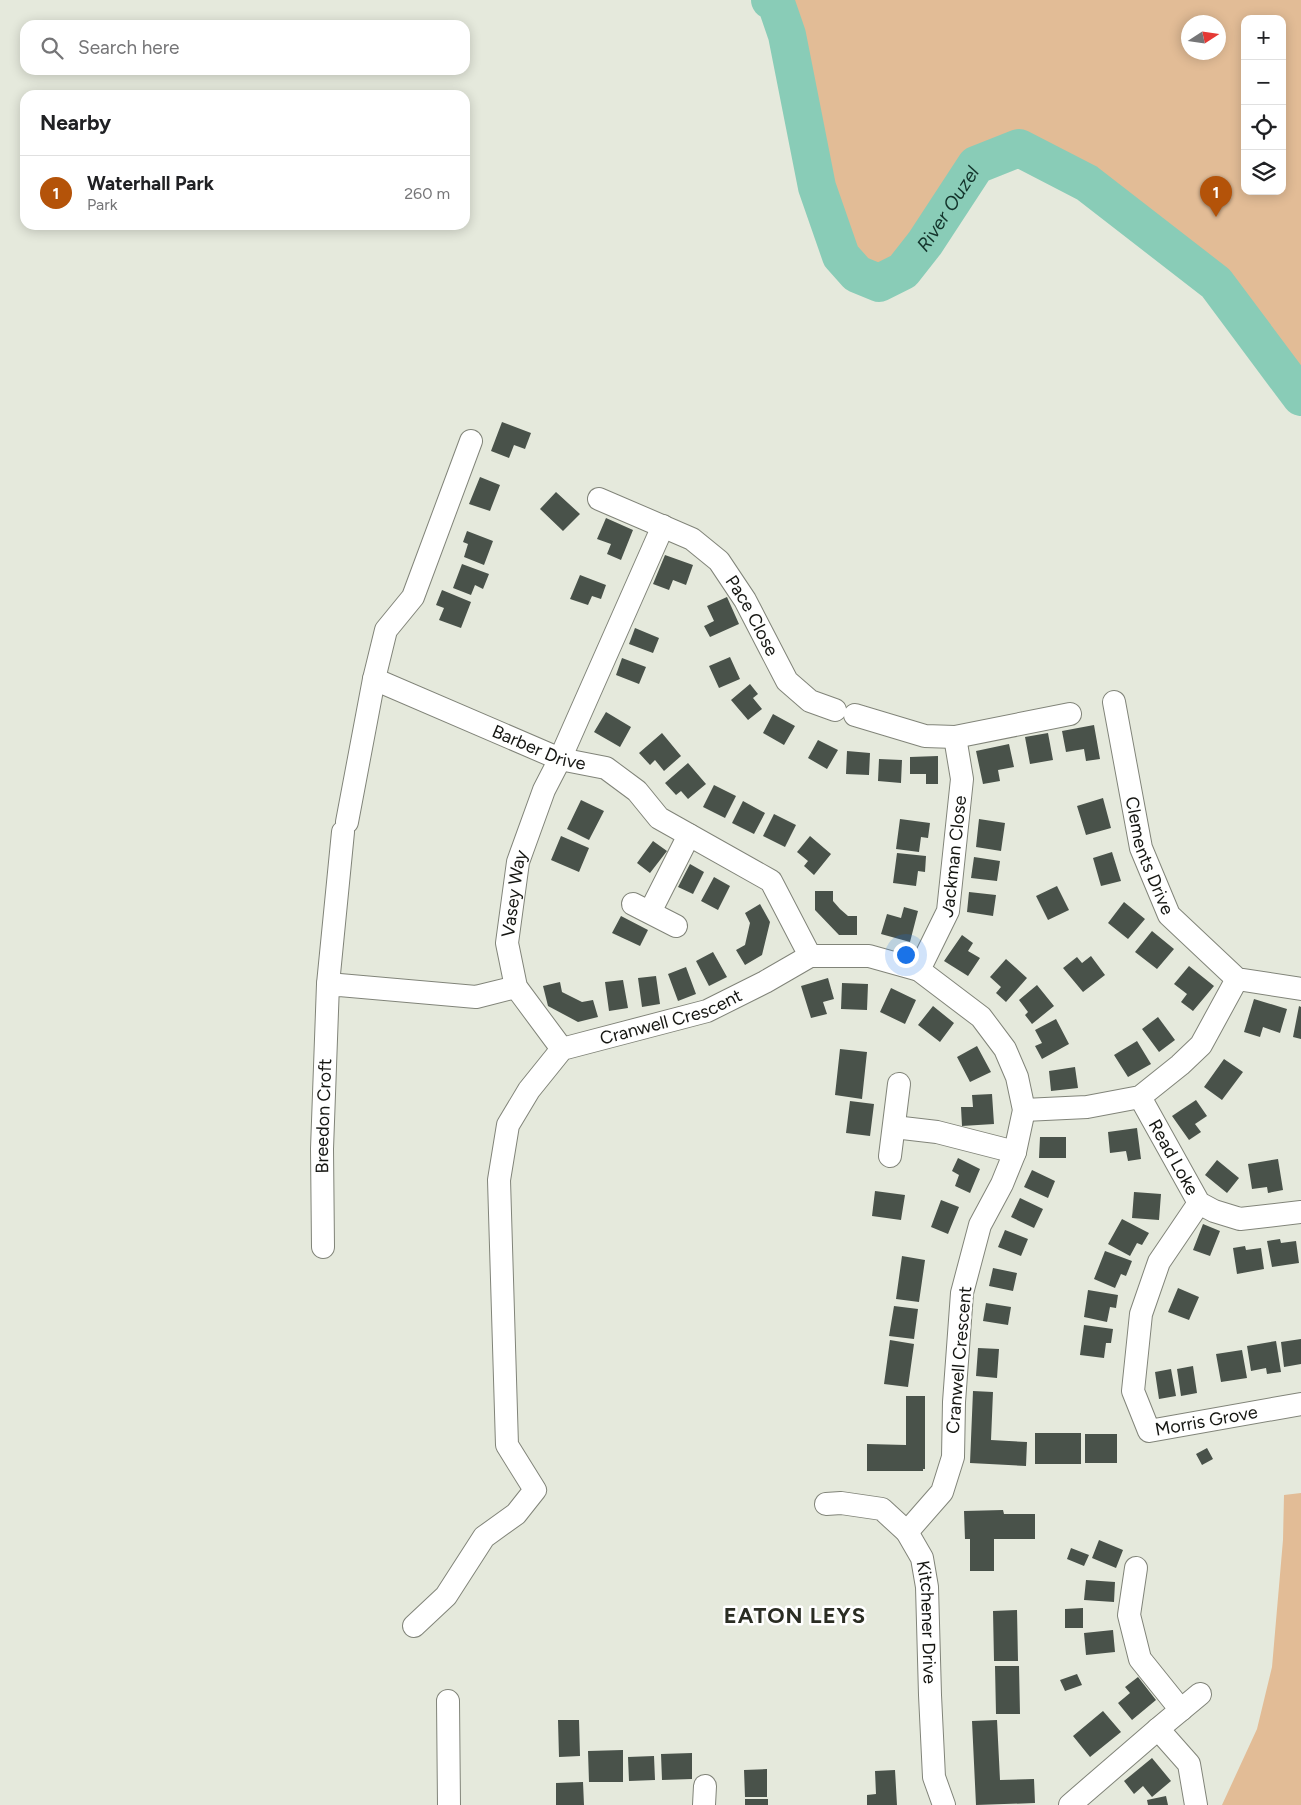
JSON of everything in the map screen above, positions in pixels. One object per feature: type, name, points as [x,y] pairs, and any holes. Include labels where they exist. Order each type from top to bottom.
[{"type":"street","points":[[374,679],[386,630],[413,597],[472,440]]},
{"type":"street","name":"Pace Close","points":[[599,498],[692,539],[719,562],[745,600],[787,681],[810,701],[925,736],[955,737]]},
{"type":"street","points":[[560,759],[663,526]]},
{"type":"street","name":"Barber Drive","points":[[374,679],[560,759],[606,768],[637,791],[659,818],[771,881],[810,956]]},
{"type":"street","name":"Breedon Croft","points":[[323,1247],[322,1149],[328,984],[345,827],[374,679]]},
{"type":"street","name":"Clements Drive","points":[[1114,702],[1141,848],[1169,915],[1238,979]]},
{"type":"street","points":[[955,737],[1070,714]]},
{"type":"street","name":"Jackman Close","points":[[919,970],[948,911],[962,779],[955,737]]},
{"type":"street","name":"Vasey Way","points":[[560,759],[544,790],[518,862],[507,943],[516,987],[562,1049]]},
{"type":"street","points":[[676,926],[642,908],[689,835]]},
{"type":"street","name":"Cranwell Crescent","points":[[562,1049],[707,1011],[765,982],[810,956],[869,956],[919,970],[981,1017],[1005,1049],[1017,1077],[1024,1110],[1015,1152],[1002,1184],[980,1225],[962,1293],[954,1402],[953,1456],[942,1492],[907,1532]]},
{"type":"street","points":[[1024,1110],[1087,1107],[1140,1097],[1202,1045],[1238,979],[1301,989]]},
{"type":"street","points":[[328,984],[476,997],[516,987]]},
{"type":"street","points":[[414,1626],[446,1596],[484,1537],[516,1514],[536,1490],[507,1445],[499,1180],[508,1125],[529,1090],[562,1049]]},
{"type":"street","points":[[890,1156],[899,1084]]},
{"type":"street","name":"Read Loke","points":[[1140,1097],[1199,1203],[1214,1211],[1240,1219],[1301,1212]]},
{"type":"street","points":[[894,1127],[938,1132],[1015,1152]]},
{"type":"street","name":"Morris Grove","points":[[1199,1203],[1159,1262],[1141,1314],[1133,1391],[1149,1431],[1301,1404]]},
{"type":"street","name":"Kitchener Drive","points":[[826,1504],[841,1503],[882,1509],[907,1532],[922,1558],[928,1587],[934,1777],[944,1805]]},
{"type":"street","points":[[1136,1568],[1129,1615],[1140,1659],[1181,1710]]},
{"type":"street","points":[[1070,1805],[1200,1694]]},
{"type":"street","points":[[448,1701],[449,1805]]},
{"type":"street","points":[[1158,1729],[1189,1764],[1196,1805]]},
{"type":"shaded area","points":[[770,0],[1301,0],[1301,397],[1216,283],[1087,183],[1019,148],[976,165],[925,243],[903,271],[879,283],[857,274],[841,256],[817,187],[787,35],[776,3]]},
{"type":"shaded area","points":[[1301,1493],[1301,1805],[1222,1805],[1257,1729],[1272,1667],[1283,1540],[1284,1495]]},
{"type":"building","points":[[502,422],[531,433],[525,449],[514,445],[509,458],[491,451]]},
{"type":"building","points":[[480,477],[500,485],[490,511],[469,504]]},
{"type":"building","points":[[556,492],[580,514],[563,531],[540,509]]},
{"type":"building","points":[[606,518],[633,530],[621,560],[607,554],[611,544],[597,539]]},
{"type":"building","points":[[467,531],[493,541],[484,565],[464,557],[468,544],[463,542]]},
{"type":"building","points":[[665,555],[693,565],[686,585],[673,580],[669,590],[653,584]]},
{"type":"building","points":[[462,564],[489,574],[483,589],[475,585],[471,595],[453,588]]},
{"type":"building","points":[[580,575],[606,585],[601,599],[592,596],[588,605],[570,599]]},
{"type":"building","points":[[442,590],[471,602],[461,628],[439,620],[444,608],[436,605]]},
{"type":"building","points":[[727,597],[739,624],[710,637],[704,626],[714,621],[707,606]]},
{"type":"building","points":[[635,628],[659,638],[653,653],[629,644]]},
{"type":"building","points":[[730,657],[740,679],[719,688],[709,666]]},
{"type":"building","points":[[622,658],[646,667],[639,684],[616,675]]},
{"type":"building","points":[[750,684],[758,694],[753,698],[762,709],[748,720],[731,700]]},
{"type":"building","points":[[606,712],[631,727],[620,747],[594,732]]},
{"type":"building","points":[[773,714],[795,726],[784,745],[763,733]]},
{"type":"building","points":[[1094,725],[1100,759],[1086,761],[1084,749],[1066,752],[1062,731]]},
{"type":"building","points":[[662,733],[681,756],[664,771],[655,760],[650,765],[639,753]]},
{"type":"building","points":[[1048,733],[1053,760],[1030,764],[1025,737]]},
{"type":"building","points":[[818,740],[838,750],[827,769],[808,758]]},
{"type":"building","points":[[1009,744],[1014,767],[998,770],[1000,781],[983,784],[976,751]]},
{"type":"building","points":[[847,751],[870,753],[869,775],[846,774]]},
{"type":"building","points":[[938,756],[938,784],[926,784],[926,774],[910,774],[910,757]]},
{"type":"building","points":[[879,759],[902,760],[901,783],[878,781]]},
{"type":"building","points":[[688,763],[706,784],[688,799],[681,791],[676,795],[665,783]]},
{"type":"building","points":[[714,785],[736,796],[725,818],[703,807]]},
{"type":"building","points":[[1103,798],[1111,828],[1086,835],[1077,806]]},
{"type":"building","points":[[581,800],[604,811],[589,840],[567,829]]},
{"type":"building","points":[[743,801],[765,813],[754,834],[732,823]]},
{"type":"building","points":[[774,814],[796,825],[785,847],[763,836]]},
{"type":"building","points":[[900,819],[930,823],[928,838],[921,837],[919,852],[896,849]]},
{"type":"building","points":[[979,819],[1005,823],[1001,851],[976,847]]},
{"type":"building","points":[[561,836],[589,848],[579,872],[551,860]]},
{"type":"building","points":[[810,836],[831,854],[814,875],[804,866],[808,861],[797,852]]},
{"type":"building","points":[[653,841],[667,851],[650,873],[637,863]]},
{"type":"building","points":[[1112,852],[1121,881],[1101,886],[1093,858]]},
{"type":"building","points":[[897,853],[926,856],[925,872],[918,871],[916,886],[893,883]]},
{"type":"building","points":[[974,857],[1000,861],[997,881],[971,878]]},
{"type":"building","points":[[690,864],[704,872],[693,894],[678,887]]},
{"type":"building","points":[[714,877],[730,886],[718,910],[701,901]]},
{"type":"building","points":[[1057,886],[1069,910],[1048,920],[1036,896]]},
{"type":"building","points":[[815,891],[833,891],[833,901],[840,909],[848,916],[857,916],[857,935],[839,935],[815,910]]},
{"type":"building","points":[[969,892],[996,895],[993,916],[967,912]]},
{"type":"building","points":[[1124,902],[1145,919],[1128,939],[1108,923]]},
{"type":"building","points":[[760,904],[770,922],[762,955],[745,965],[736,950],[745,945],[750,923],[745,913]]},
{"type":"building","points":[[904,907],[918,911],[910,942],[881,934],[887,914],[901,918]]},
{"type":"building","points":[[621,916],[648,930],[640,946],[612,933]]},
{"type":"building","points":[[1152,931],[1174,949],[1157,969],[1135,952]]},
{"type":"building","points":[[962,935],[973,943],[968,951],[980,958],[968,976],[944,961]]},
{"type":"building","points":[[713,952],[727,977],[709,986],[696,961]]},
{"type":"building","points":[[1091,956],[1105,975],[1083,992],[1063,968],[1077,957],[1082,963]]},
{"type":"building","points":[[1006,959],[1027,978],[1006,1002],[996,993],[1001,987],[990,977]]},
{"type":"building","points":[[1189,966],[1214,986],[1193,1011],[1181,1002],[1187,994],[1174,984]]},
{"type":"building","points":[[686,967],[696,994],[678,1001],[668,974]]},
{"type":"building","points":[[656,976],[660,1004],[642,1007],[638,978]]},
{"type":"building","points":[[828,978],[834,999],[823,1002],[827,1014],[811,1018],[801,986]]},
{"type":"building","points":[[623,980],[628,1008],[609,1011],[605,982]]},
{"type":"building","points":[[560,982],[562,992],[582,1002],[593,1000],[598,1017],[578,1022],[548,1006],[543,986]]},
{"type":"building","points":[[842,983],[868,984],[867,1010],[841,1009]]},
{"type":"building","points":[[1037,985],[1054,1006],[1032,1024],[1025,1015],[1028,1012],[1019,1000]]},
{"type":"building","points":[[891,988],[916,1000],[905,1024],[880,1012]]},
{"type":"building","points":[[1254,999],[1287,1009],[1280,1033],[1263,1027],[1260,1037],[1244,1032]]},
{"type":"building","points":[[933,1006],[954,1023],[940,1042],[918,1025]]},
{"type":"building","points":[[1299,1006],[1301,1007],[1301,1039],[1293,1037]]},
{"type":"building","points":[[1158,1017],[1175,1040],[1159,1052],[1142,1029]]},
{"type":"building","points":[[1056,1019],[1069,1044],[1042,1059],[1035,1046],[1042,1043],[1035,1030]]},
{"type":"building","points":[[1137,1041],[1151,1064],[1128,1077],[1114,1055]]},
{"type":"building","points":[[977,1046],[991,1072],[970,1082],[957,1057]]},
{"type":"building","points":[[840,1049],[867,1052],[862,1099],[835,1095]]},
{"type":"building","points":[[1224,1059],[1243,1072],[1222,1100],[1204,1087]]},
{"type":"building","points":[[1075,1067],[1078,1088],[1051,1091],[1049,1071]]},
{"type":"building","points":[[992,1094],[994,1124],[962,1126],[961,1107],[973,1107],[972,1095]]},
{"type":"building","points":[[1196,1100],[1207,1116],[1195,1124],[1201,1132],[1189,1140],[1172,1116]]},
{"type":"building","points":[[850,1101],[874,1104],[870,1136],[846,1133]]},
{"type":"building","points":[[1137,1128],[1141,1159],[1128,1161],[1126,1151],[1110,1153],[1108,1132]]},
{"type":"building","points":[[1040,1137],[1066,1137],[1066,1158],[1039,1158]]},
{"type":"building","points":[[958,1158],[980,1169],[970,1193],[955,1186],[959,1175],[952,1171]]},
{"type":"building","points":[[1278,1159],[1283,1190],[1268,1193],[1267,1187],[1252,1189],[1248,1164]]},
{"type":"building","points":[[1217,1160],[1239,1178],[1227,1193],[1205,1175]]},
{"type":"building","points":[[1032,1170],[1055,1181],[1048,1198],[1024,1187]]},
{"type":"building","points":[[875,1191],[905,1195],[901,1220],[872,1216]]},
{"type":"building","points":[[1134,1192],[1161,1194],[1159,1220],[1132,1218]]},
{"type":"building","points":[[1020,1198],[1043,1209],[1034,1228],[1011,1217]]},
{"type":"building","points":[[941,1200],[959,1207],[948,1234],[931,1227]]},
{"type":"building","points":[[1122,1219],[1149,1233],[1142,1245],[1137,1243],[1130,1256],[1108,1244]]},
{"type":"building","points":[[1203,1224],[1220,1231],[1210,1256],[1193,1250]]},
{"type":"building","points":[[1005,1230],[1028,1239],[1021,1256],[998,1247]]},
{"type":"building","points":[[1280,1239],[1281,1243],[1296,1241],[1299,1263],[1272,1267],[1267,1241]]},
{"type":"building","points":[[1245,1246],[1246,1250],[1261,1248],[1264,1269],[1237,1274],[1233,1248]]},
{"type":"building","points":[[1105,1251],[1132,1261],[1126,1276],[1121,1274],[1115,1288],[1094,1279]]},
{"type":"building","points":[[902,1256],[925,1260],[919,1302],[896,1299]]},
{"type":"building","points":[[993,1268],[1017,1273],[1013,1291],[989,1286]]},
{"type":"building","points":[[1178,1288],[1199,1297],[1189,1320],[1168,1312]]},
{"type":"building","points":[[1088,1290],[1118,1295],[1116,1308],[1110,1307],[1107,1322],[1084,1317]]},
{"type":"building","points":[[986,1303],[1011,1307],[1008,1325],[983,1321]]},
{"type":"building","points":[[894,1306],[918,1309],[914,1339],[889,1336]]},
{"type":"building","points":[[1084,1325],[1113,1329],[1111,1343],[1106,1343],[1104,1358],[1080,1355]]},
{"type":"building","points":[[1301,1339],[1301,1364],[1284,1367],[1281,1342]]},
{"type":"building","points":[[890,1340],[914,1344],[908,1387],[884,1384]]},
{"type":"building","points":[[1276,1341],[1281,1372],[1267,1374],[1266,1368],[1251,1371],[1247,1346]]},
{"type":"building","points":[[978,1348],[999,1349],[997,1378],[976,1376]]},
{"type":"building","points":[[1242,1350],[1247,1378],[1221,1382],[1216,1354]]},
{"type":"building","points":[[1193,1366],[1197,1393],[1181,1396],[1177,1369]]},
{"type":"building","points":[[1171,1369],[1176,1396],[1159,1399],[1155,1372]]},
{"type":"building","points":[[973,1391],[993,1392],[991,1440],[1027,1442],[1026,1466],[970,1463]]},
{"type":"building","points":[[906,1396],[925,1396],[925,1469],[923,1471],[867,1471],[867,1444],[906,1445]]},
{"type":"building","points":[[1035,1433],[1081,1433],[1081,1464],[1035,1464]]},
{"type":"building","points":[[1085,1434],[1117,1434],[1117,1463],[1085,1463]]},
{"type":"building","points":[[1207,1448],[1213,1459],[1202,1465],[1196,1454]]},
{"type":"building","points":[[1003,1510],[1004,1514],[1035,1514],[1035,1539],[994,1539],[994,1571],[970,1571],[970,1539],[965,1539],[964,1511]]},
{"type":"building","points":[[1099,1540],[1123,1550],[1116,1568],[1092,1558]]},
{"type":"building","points":[[1071,1548],[1089,1555],[1084,1566],[1067,1559]]},
{"type":"building","points":[[1086,1580],[1115,1582],[1114,1602],[1084,1600]]},
{"type":"building","points":[[1083,1608],[1083,1628],[1065,1628],[1065,1609]]},
{"type":"building","points":[[1017,1610],[1018,1661],[994,1661],[993,1611]]},
{"type":"building","points":[[1113,1630],[1115,1652],[1086,1655],[1084,1633]]},
{"type":"building","points":[[995,1666],[1019,1666],[1020,1714],[996,1714]]},
{"type":"building","points":[[1077,1674],[1082,1685],[1065,1691],[1060,1680]]},
{"type":"building","points":[[1138,1677],[1156,1700],[1132,1720],[1118,1703],[1130,1693],[1125,1687]]},
{"type":"building","points":[[1103,1711],[1121,1732],[1090,1757],[1073,1736]]},
{"type":"building","points":[[558,1720],[579,1720],[580,1756],[559,1757]]},
{"type":"building","points":[[997,1720],[1000,1780],[1034,1779],[1035,1803],[976,1805],[972,1721]]},
{"type":"building","points":[[623,1750],[623,1782],[589,1782],[588,1751]]},
{"type":"building","points":[[692,1753],[692,1779],[662,1780],[661,1754]]},
{"type":"building","points":[[654,1756],[655,1780],[629,1781],[628,1757]]},
{"type":"building","points":[[1152,1758],[1171,1781],[1152,1797],[1143,1786],[1134,1794],[1124,1781]]},
{"type":"building","points":[[767,1769],[767,1797],[745,1797],[744,1770]]},
{"type":"building","points":[[895,1770],[897,1805],[867,1805],[867,1795],[876,1794],[875,1771]]},
{"type":"building","points":[[583,1782],[584,1805],[556,1805],[556,1783]]},
{"type":"building","points":[[1166,1796],[1168,1805],[1148,1805],[1147,1800]]},
{"type":"building","points":[[745,1799],[768,1799],[768,1805],[745,1805]]},
{"type":"waterway","name":"River Ouzel","points":[[770,0],[776,3],[787,35],[817,187],[841,256],[857,274],[879,283],[903,271],[925,243],[976,165],[1019,148],[1087,183],[1216,283],[1301,397]]},
{"type":"place","name":"Waterhall Park","points":[[1216,217]]},
{"type":"district","name":"EATON LEYS","points":[[795,1615]]}]
